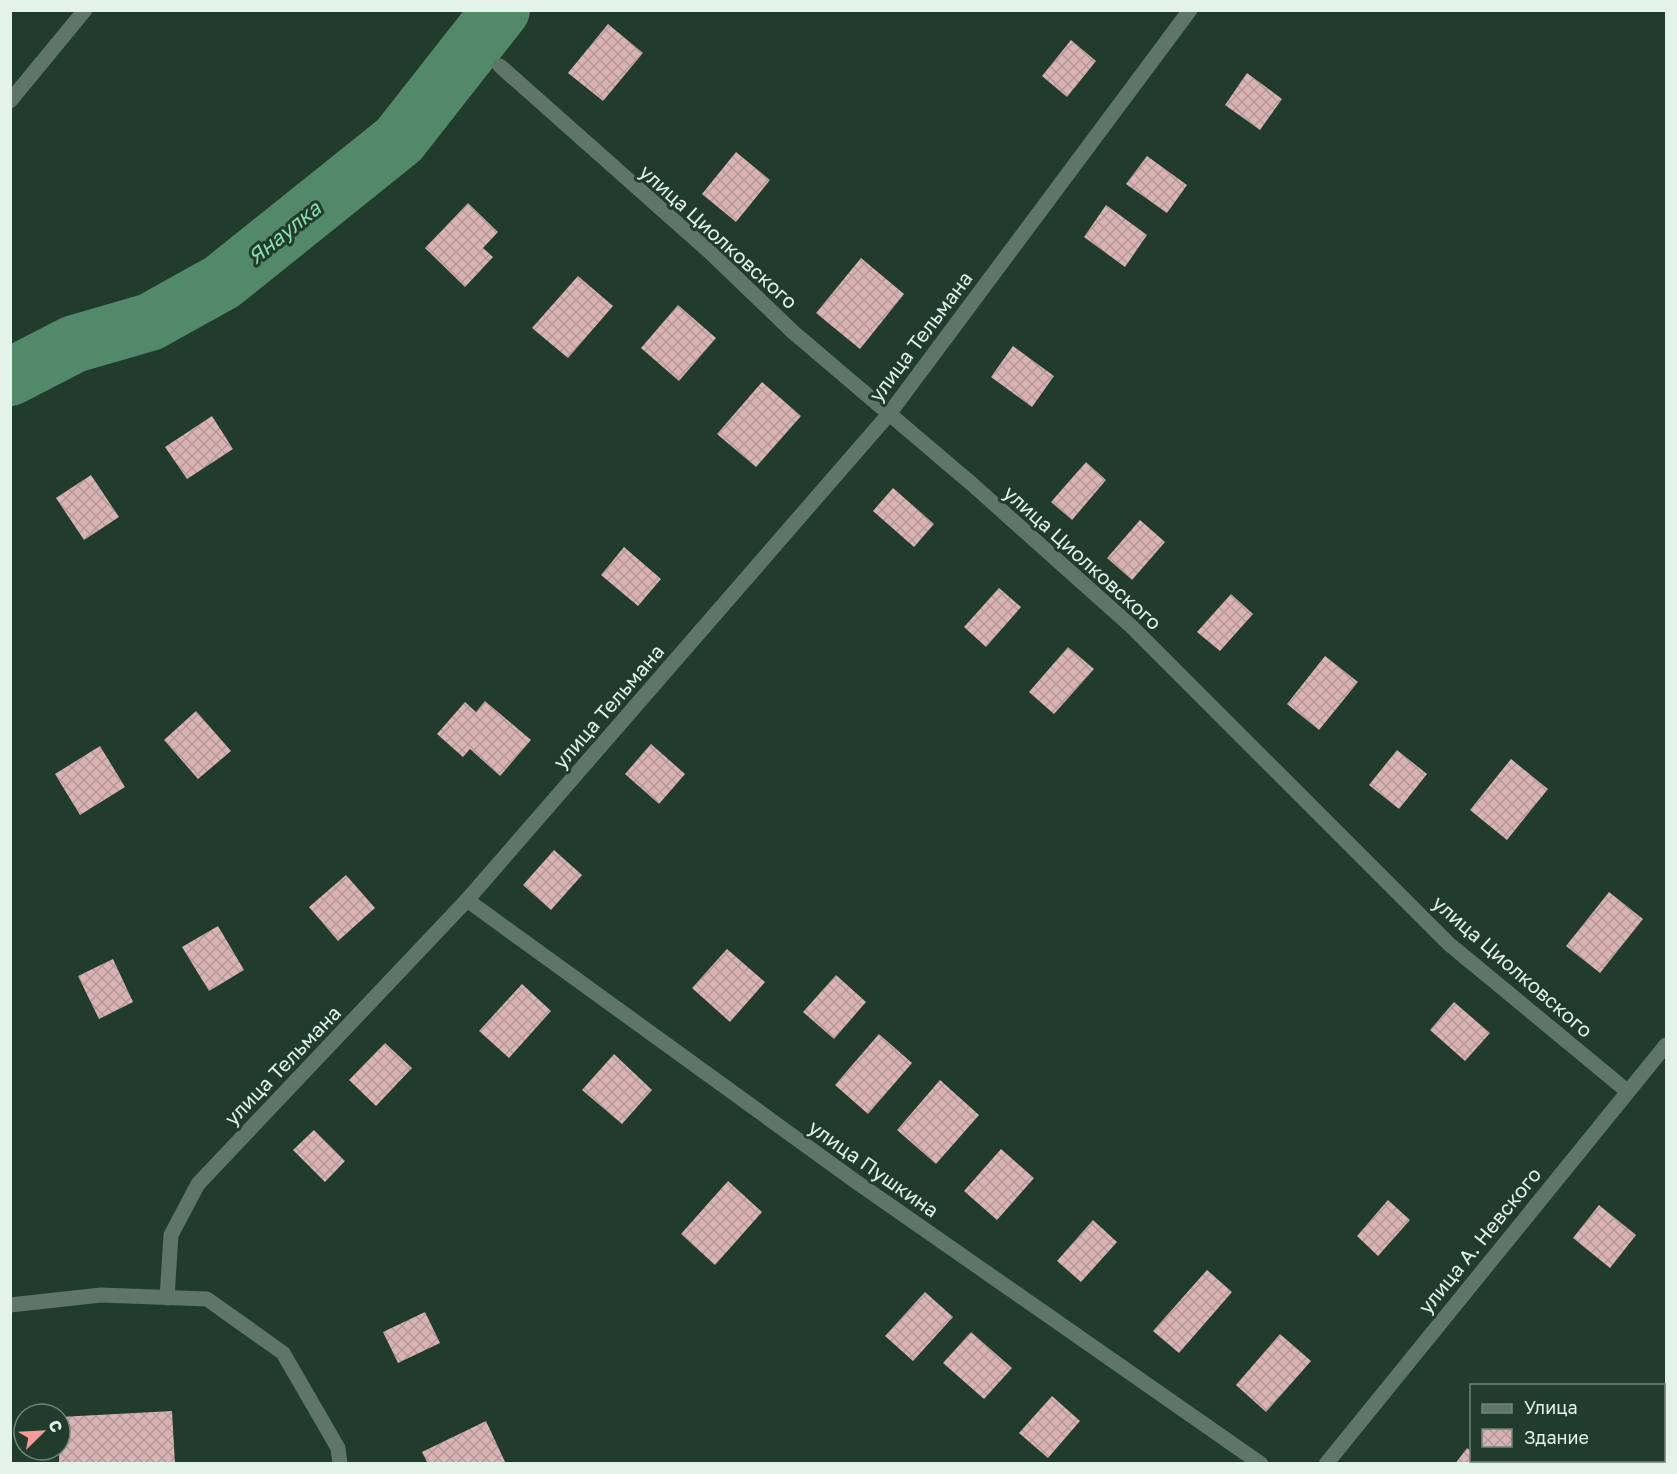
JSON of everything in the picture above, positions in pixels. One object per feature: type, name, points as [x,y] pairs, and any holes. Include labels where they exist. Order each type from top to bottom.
[{"type":"street","points":[[10,101],[85,10]]},
{"type":"street","name":"улица Тельмана","points":[[167,1298],[171,1235],[198,1184],[467,900],[888,414],[1190,10]]},
{"type":"street","name":"улица Циолковского","points":[[500,66],[712,254],[794,332],[1132,627],[1449,944],[1627,1091]]},
{"type":"street","name":"улица Пушкина","points":[[467,900],[855,1181],[1261,1464]]},
{"type":"street","name":"улица А. Невского","points":[[1326,1464],[1666,1045]]},
{"type":"street","points":[[10,1305],[101,1295],[207,1299],[283,1353],[338,1448],[340,1464]]},
{"type":"building","points":[[608,24],[643,53],[603,101],[568,73]]},
{"type":"building","points":[[1071,40],[1096,61],[1067,97],[1042,76]]},
{"type":"building","points":[[1247,73],[1282,99],[1260,130],[1225,105]]},
{"type":"building","points":[[736,152],[770,180],[736,222],[702,194]]},
{"type":"building","points":[[1147,156],[1187,185],[1167,213],[1126,184]]},
{"type":"building","points":[[468,203],[498,232],[483,248],[493,257],[465,287],[425,248]]},
{"type":"building","points":[[1106,205],[1147,235],[1125,267],[1084,237]]},
{"type":"building","points":[[861,258],[904,294],[860,349],[816,313]]},
{"type":"building","points":[[578,276],[613,306],[568,358],[532,328]]},
{"type":"building","points":[[678,305],[716,338],[679,381],[641,348]]},
{"type":"building","points":[[1013,346],[1054,376],[1032,407],[991,377]]},
{"type":"building","points":[[762,382],[801,416],[756,467],[717,434]]},
{"type":"building","points":[[212,416],[233,449],[187,479],[165,447]]},
{"type":"building","points":[[1086,462],[1106,480],[1072,520],[1051,502]]},
{"type":"building","points":[[91,475],[119,517],[84,540],[56,498]]},
{"type":"building","points":[[893,488],[934,524],[914,547],[873,511]]},
{"type":"building","points":[[1140,520],[1165,542],[1132,580],[1107,558]]},
{"type":"building","points":[[624,547],[661,579],[638,606],[601,575]]},
{"type":"building","points":[[999,588],[1021,607],[986,647],[964,627]]},
{"type":"building","points":[[1231,594],[1253,614],[1220,651],[1197,632]]},
{"type":"building","points":[[1068,647],[1094,669],[1054,714],[1029,692]]},
{"type":"building","points":[[1325,656],[1358,682],[1319,730],[1287,704]]},
{"type":"building","points":[[485,701],[531,740],[500,776],[470,749],[463,757],[437,734],[465,702],[476,712]]},
{"type":"building","points":[[196,711],[231,751],[198,779],[164,740]]},
{"type":"building","points":[[651,744],[685,774],[659,804],[625,774]]},
{"type":"building","points":[[100,746],[125,787],[80,815],[55,774]]},
{"type":"building","points":[[1397,750],[1427,774],[1399,809],[1369,785]]},
{"type":"building","points":[[1511,759],[1548,789],[1507,840],[1470,810]]},
{"type":"building","points":[[554,850],[582,875],[551,910],[523,885]]},
{"type":"building","points":[[346,875],[375,908],[338,941],[309,907]]},
{"type":"building","points":[[1609,892],[1643,919],[1600,973],[1566,946]]},
{"type":"building","points":[[218,926],[244,970],[209,991],[182,947]]},
{"type":"building","points":[[727,949],[765,982],[730,1022],[692,988]]},
{"type":"building","points":[[113,959],[133,1002],[99,1019],[78,976]]},
{"type":"building","points":[[836,975],[866,1002],[834,1039],[803,1012]]},
{"type":"building","points":[[522,984],[551,1011],[509,1058],[479,1031]]},
{"type":"building","points":[[1454,1002],[1490,1033],[1465,1061],[1430,1030]]},
{"type":"building","points":[[879,1034],[912,1063],[868,1114],[835,1085]]},
{"type":"building","points":[[385,1043],[412,1068],[376,1106],[349,1080]]},
{"type":"building","points":[[614,1054],[652,1090],[622,1124],[582,1090]]},
{"type":"building","points":[[940,1080],[979,1115],[936,1164],[897,1130]]},
{"type":"building","points":[[314,1130],[345,1161],[325,1182],[293,1150]]},
{"type":"building","points":[[1001,1149],[1034,1178],[997,1220],[964,1191]]},
{"type":"building","points":[[728,1181],[762,1212],[715,1265],[681,1234]]},
{"type":"building","points":[[1388,1200],[1410,1220],[1378,1256],[1357,1236]]},
{"type":"building","points":[[1599,1205],[1636,1235],[1610,1268],[1573,1238]]},
{"type":"building","points":[[1093,1220],[1117,1242],[1081,1282],[1057,1261]]},
{"type":"building","points":[[1207,1270],[1232,1292],[1179,1353],[1153,1331]]},
{"type":"building","points":[[925,1292],[953,1317],[913,1361],[885,1336]]},
{"type":"building","points":[[425,1312],[440,1343],[398,1363],[383,1332]]},
{"type":"building","points":[[971,1332],[1012,1368],[984,1399],[943,1363]]},
{"type":"building","points":[[1280,1334],[1311,1361],[1266,1412],[1236,1385]]},
{"type":"building","points":[[1052,1396],[1080,1421],[1048,1458],[1019,1433]]},
{"type":"building","points":[[172,1411],[175,1464],[59,1464],[59,1462],[72,1462],[72,1416]]},
{"type":"building","points":[[486,1421],[506,1464],[428,1464],[422,1452]]},
{"type":"building","points":[[1467,1448],[1470,1450],[1470,1462],[1486,1464],[1455,1464]]},
{"type":"waterway","name":"Янаулка","points":[[10,377],[74,344],[150,322],[222,282],[399,140],[501,10]]}]
